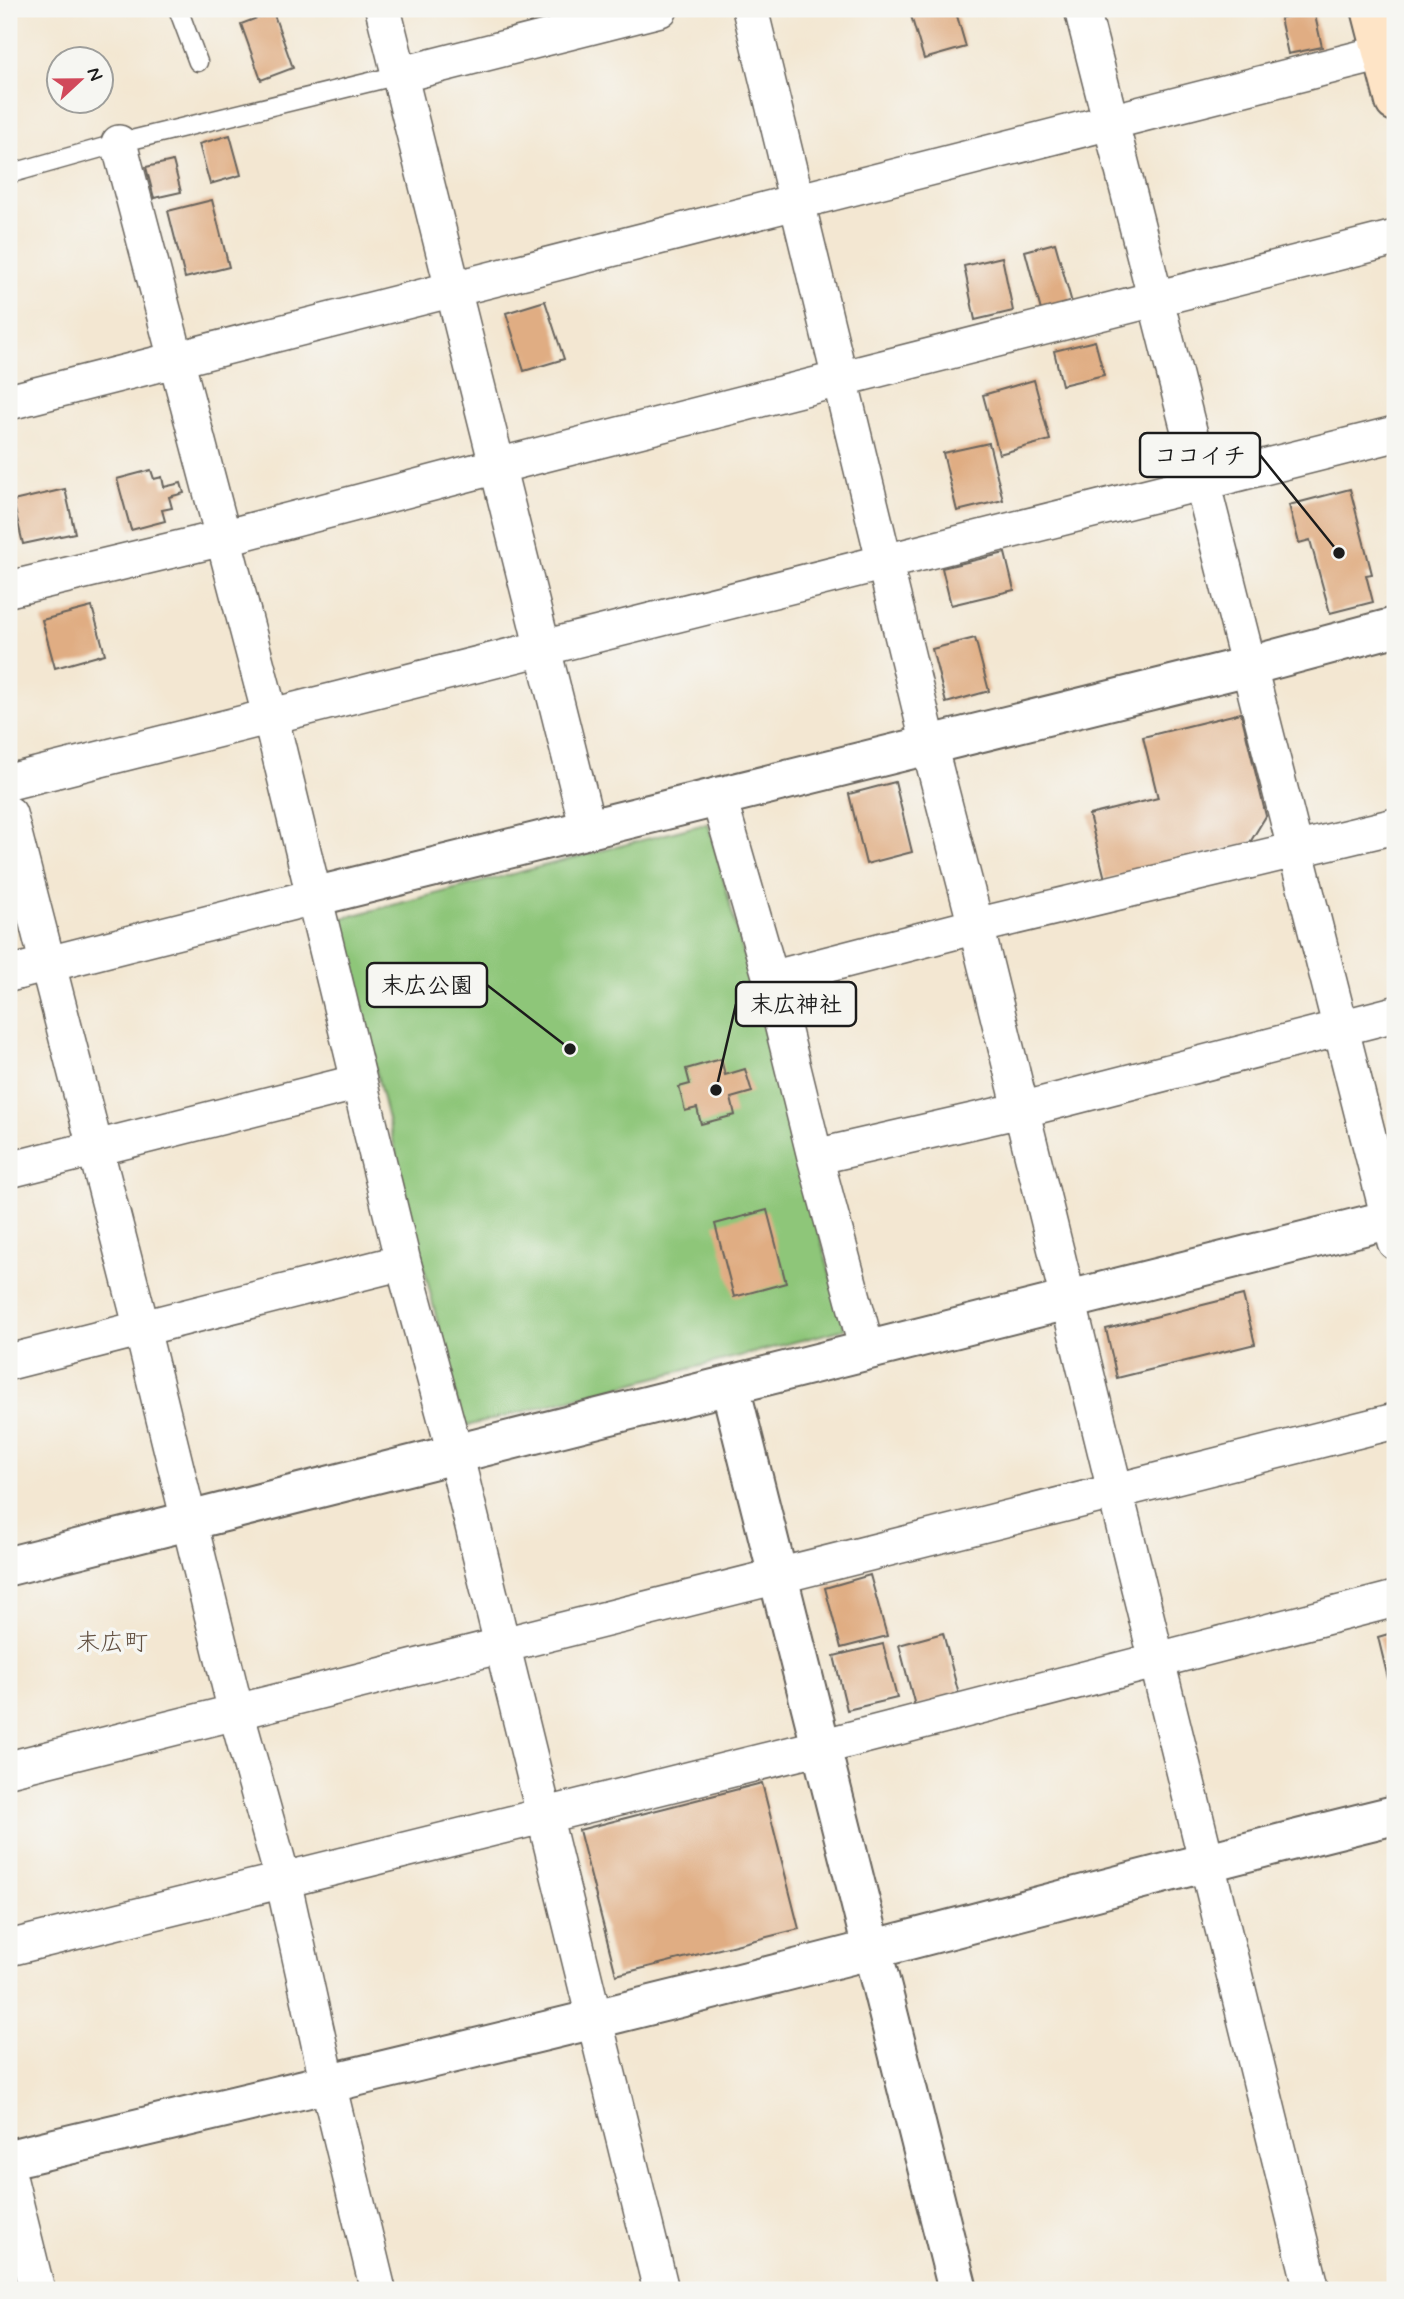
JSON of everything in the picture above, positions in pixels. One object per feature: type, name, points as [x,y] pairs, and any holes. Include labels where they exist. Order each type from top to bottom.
[{"type":"main road","points":[[1371,9],[1395,102]]},
{"type":"street","points":[[383,9],[588,829]]},
{"type":"street","points":[[399,75],[660,9]]},
{"type":"street","points":[[750,9],[1311,2290]]},
{"type":"street","points":[[9,1566],[1068,1298],[1393,1226],[1082,9]]},
{"type":"street","points":[[9,402],[1382,53]]},
{"type":"street","points":[[118,143],[270,715],[403,1262],[455,1453],[661,2290]]},
{"type":"street","points":[[9,589],[223,538],[1395,238]]},
{"type":"street","points":[[9,782],[1395,434]]},
{"type":"street","points":[[9,974],[718,795],[1250,666],[1395,627]]},
{"type":"street","points":[[718,795],[771,979],[867,1350]]},
{"type":"street","points":[[9,814],[142,1328],[236,1712],[283,1880],[328,2084],[378,2290]]},
{"type":"street","points":[[771,979],[976,926],[1395,826]]},
{"type":"street","points":[[815,1157],[1021,1110],[1395,1013]]},
{"type":"street","points":[[9,1170],[359,1082]]},
{"type":"street","points":[[9,1362],[403,1262]]},
{"type":"street","points":[[730,1385],[958,2290]]},
{"type":"street","points":[[9,1769],[1395,1421]]},
{"type":"street","points":[[9,1948],[821,1747],[1395,1599]]},
{"type":"street","points":[[9,2159],[594,2018],[1395,1815]]},
{"type":"street","points":[[9,2177],[37,2290]]},
{"type":"lane","points":[[178,9],[198,62]]},
{"type":"lane","points":[[9,174],[118,143],[399,75]]},
{"type":"green space","points":[[708,823],[845,1329],[463,1427],[339,919]]},
{"type":"building","points":[[909,9],[955,9],[966,47],[924,59]]},
{"type":"building","points":[[1314,11],[1322,47],[1288,54],[1280,18]]},
{"type":"building","points":[[273,12],[293,68],[261,80],[241,24]]},
{"type":"building","points":[[230,135],[241,175],[210,184],[199,144]]},
{"type":"building","points":[[173,161],[181,192],[154,198],[146,167]]},
{"type":"building","points":[[212,200],[229,267],[185,278],[168,211]]},
{"type":"building","points":[[1055,243],[1074,310],[1043,318],[1025,251]]},
{"type":"building","points":[[1002,257],[1013,311],[975,320],[964,266]]},
{"type":"building","points":[[545,301],[564,359],[524,371],[506,313]]},
{"type":"building","points":[[1095,341],[1104,375],[1062,385],[1054,351]]},
{"type":"building","points":[[1034,380],[1050,440],[999,454],[983,395]]},
{"type":"building","points":[[989,443],[1003,500],[957,511],[943,453]]},
{"type":"building","points":[[151,470],[154,479],[162,477],[164,487],[181,483],[184,493],[169,497],[172,508],[162,510],[165,521],[131,530],[117,479]]},
{"type":"building","points":[[65,489],[75,533],[23,544],[13,501]]},
{"type":"building","points":[[1350,489],[1372,574],[1366,575],[1373,602],[1330,613],[1310,540],[1299,543],[1289,505]]},
{"type":"building","points":[[1005,553],[1014,590],[951,605],[942,568]]},
{"type":"building","points":[[92,607],[105,654],[55,668],[42,620]]},
{"type":"building","points":[[975,638],[989,691],[946,703],[932,649]]},
{"type":"building","points":[[1241,713],[1266,816],[1249,844],[1105,879],[1089,815],[1158,798],[1143,737]]},
{"type":"building","points":[[895,782],[912,852],[866,864],[849,794]]},
{"type":"building","points":[[721,1059],[725,1075],[745,1069],[752,1092],[731,1098],[735,1115],[701,1124],[697,1108],[685,1111],[679,1087],[690,1084],[686,1069]]},
{"type":"building","points":[[767,1210],[786,1283],[734,1297],[715,1224]]},
{"type":"building","points":[[1243,1295],[1255,1344],[1117,1378],[1106,1329]]},
{"type":"building","points":[[870,1575],[887,1636],[841,1648],[825,1588]]},
{"type":"building","points":[[1395,1632],[1395,1703],[1394,1703],[1378,1637]]},
{"type":"building","points":[[943,1633],[959,1695],[915,1706],[899,1645]]},
{"type":"building","points":[[883,1644],[897,1698],[847,1710],[834,1656]]},
{"type":"building","points":[[762,1783],[799,1929],[616,1975],[579,1830]]},
{"type":"place","name":"ココイチ","points":[[1339,553]]},
{"type":"place","name":"末広公園","points":[[570,1049]]},
{"type":"place","name":"末広神社","points":[[716,1090]]},
{"type":"district","name":"末広町","points":[[112,1642]]}]
